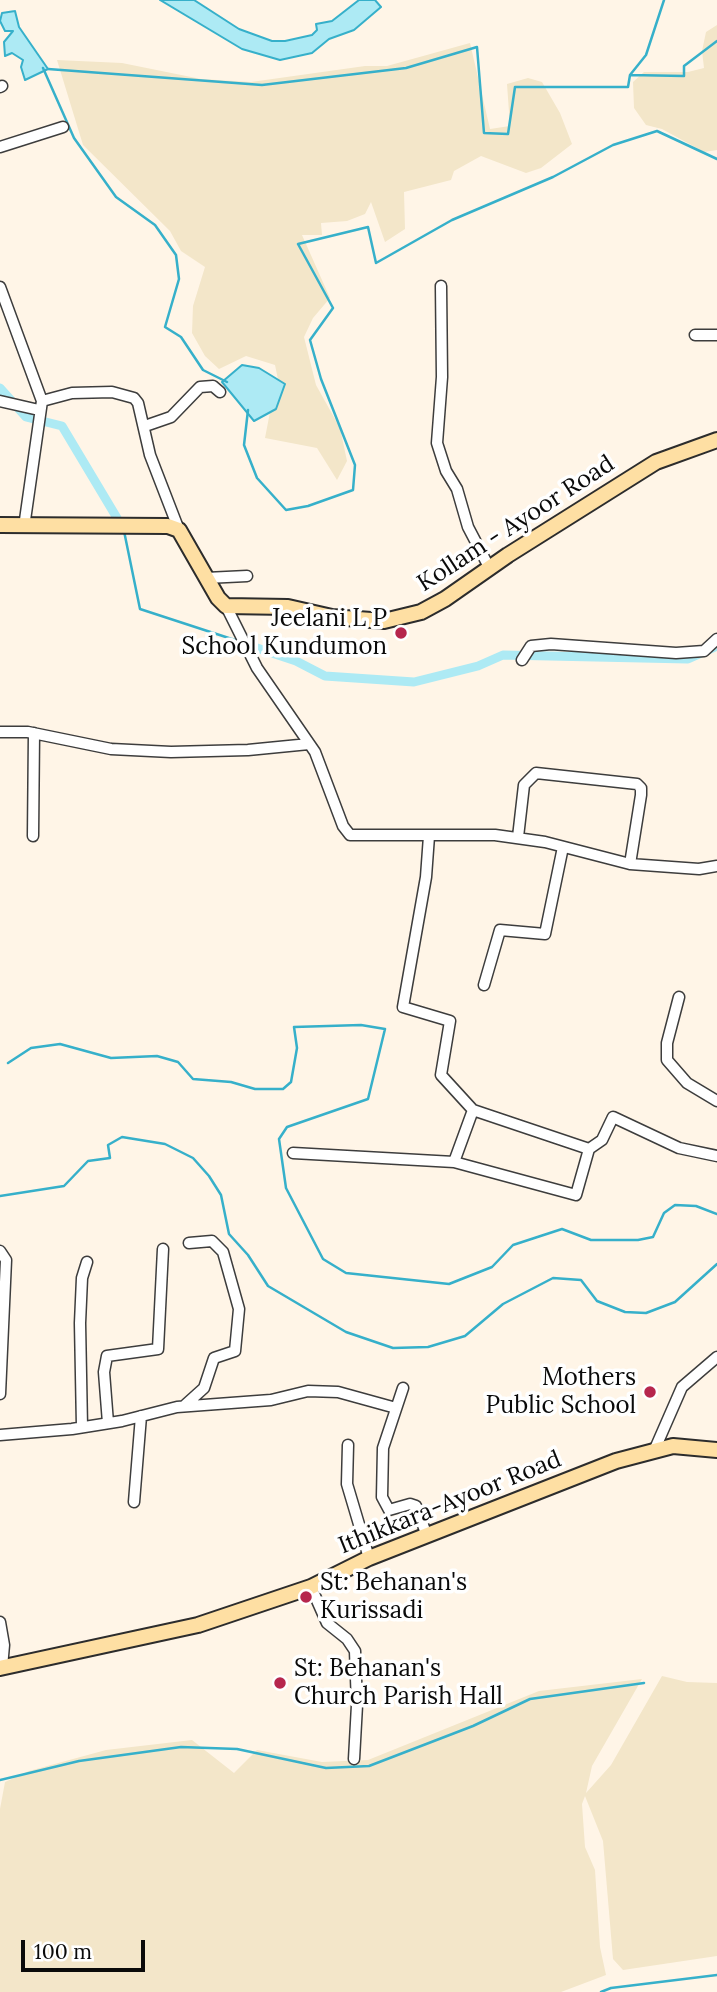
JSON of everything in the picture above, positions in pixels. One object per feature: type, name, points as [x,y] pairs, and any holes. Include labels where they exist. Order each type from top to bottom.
[{"type":"main road","name":"Kollam - Ayoor Road","points":[[226,606],[288,607],[360,621],[401,619],[421,612],[656,462],[717,440]]},
{"type":"main road","points":[[0,525],[149,525],[179,530],[218,598],[226,606]]},
{"type":"main road","name":"Ithikkara-Ayoor Road","points":[[1,1668],[198,1625],[311,1587],[369,1558],[616,1461],[673,1446],[717,1450]]},
{"type":"street","points":[[0,147],[63,127]]},
{"type":"street","points":[[441,286],[442,377],[437,443],[446,471],[457,489],[468,527],[490,569]]},
{"type":"street","points":[[0,288],[40,405],[24,527]]},
{"type":"street","points":[[695,335],[717,335]]},
{"type":"street","points":[[145,426],[171,417],[200,387],[213,386],[220,391]]},
{"type":"street","points":[[0,401],[40,405],[72,393],[122,393],[138,403],[150,455],[179,530]]},
{"type":"street","points":[[206,578],[247,576]]},
{"type":"street","points":[[226,606],[257,668],[309,744],[346,832],[362,836],[518,837],[631,864],[699,869],[717,866]]},
{"type":"street","points":[[522,660],[531,646],[551,644],[676,653],[704,651],[717,639]]},
{"type":"street","points":[[0,732],[34,733],[111,749],[171,752],[248,750],[309,744]]},
{"type":"street","points":[[33,836],[34,733]]},
{"type":"street","points":[[518,837],[524,785],[537,773],[637,785],[641,788],[641,795],[631,864]]},
{"type":"street","points":[[429,836],[426,877],[403,1007],[450,1021],[441,1075],[473,1110],[589,1149]]},
{"type":"street","points":[[484,985],[497,935],[502,928],[545,934],[563,847]]},
{"type":"street","points":[[679,997],[667,1043],[667,1060],[687,1083],[717,1101]]},
{"type":"street","points":[[454,1162],[473,1110]]},
{"type":"street","points":[[293,1153],[454,1162],[576,1195],[589,1149],[603,1140],[613,1117],[679,1148],[717,1155]]},
{"type":"street","points":[[184,1406],[204,1388],[214,1358],[235,1351],[239,1309],[223,1252],[212,1241],[189,1243]]},
{"type":"street","points":[[108,1423],[104,1372],[107,1356],[158,1349],[163,1249]]},
{"type":"street","points":[[0,1251],[6,1260],[0,1394]]},
{"type":"street","points":[[82,1427],[80,1304],[82,1278],[87,1262]]},
{"type":"street","points":[[653,1451],[682,1387],[717,1357]]},
{"type":"street","points":[[403,1388],[383,1448],[383,1503],[389,1510],[410,1504],[416,1506],[427,1536]]},
{"type":"street","points":[[0,1434],[82,1427],[184,1406],[271,1400],[308,1391],[338,1392],[396,1408]]},
{"type":"street","points":[[134,1502],[141,1416]]},
{"type":"street","points":[[348,1445],[346,1484],[369,1558]]},
{"type":"street","points":[[311,1587],[327,1623],[347,1639],[355,1651],[357,1705],[354,1759]]},
{"type":"street","points":[[0,1622],[4,1644],[1,1668]]},
{"type":"shaded area","points":[[717,25],[717,150],[704,152],[662,129],[646,125],[634,108],[633,82],[644,72],[688,72],[704,68],[702,51],[706,32]]},
{"type":"shaded area","points":[[470,43],[490,129],[510,126],[507,84],[528,78],[542,82],[560,113],[572,144],[541,168],[526,173],[481,156],[454,171],[451,180],[404,192],[405,229],[385,242],[371,202],[365,214],[347,221],[321,223],[322,235],[302,235],[330,298],[313,318],[304,337],[316,385],[340,428],[347,461],[337,480],[317,448],[265,438],[270,412],[281,394],[275,365],[246,356],[219,369],[205,356],[192,333],[193,306],[205,267],[181,251],[170,231],[83,145],[57,60],[122,63],[201,79],[251,82],[365,66],[387,66]]},
{"type":"shaded area","points":[[662,1676],[687,1682],[717,1683],[717,1956],[623,1970],[613,1959],[603,1841],[585,1796],[582,1804],[585,1847],[595,1870],[600,1947],[606,1975],[561,1992],[0,1992],[0,1809],[5,1782],[29,1771],[106,1750],[192,1740],[234,1773],[257,1750],[322,1762],[368,1760],[539,1691],[642,1679],[592,1766],[586,1793],[611,1765]]},
{"type":"water","points":[[160,0],[194,0],[239,29],[272,41],[312,35],[317,30],[316,24],[332,21],[359,0],[375,0],[381,7],[354,30],[329,39],[312,53],[280,60],[242,49]]},
{"type":"water","points":[[15,11],[19,27],[48,69],[25,80],[21,67],[23,60],[12,53],[5,56],[4,42],[13,31],[5,31],[0,21],[2,13]]},
{"type":"water","points":[[242,365],[259,368],[285,384],[276,409],[254,421],[222,382]]},
{"type":"waterway","points":[[630,75],[646,55],[664,0]]},
{"type":"waterway","points":[[48,69],[262,85],[406,68],[477,47],[484,133],[508,134],[515,87],[628,87],[630,75],[684,76],[684,66],[717,41]]},
{"type":"waterway","points":[[43,68],[74,138],[116,197],[155,225],[176,255],[179,279],[165,327],[181,337],[203,370],[227,382]]},
{"type":"waterway","points":[[248,410],[244,445],[257,478],[286,510],[308,506],[353,490],[355,465],[321,379],[310,340],[333,308],[298,244],[368,227],[376,263],[452,220],[553,177],[613,145],[657,131],[717,159]]},
{"type":"waterway","points":[[0,388],[26,417],[62,426],[117,518]]},
{"type":"waterway","points":[[124,531],[140,609],[238,641]]},
{"type":"waterway","points":[[251,646],[296,661],[325,676],[414,682],[478,666],[503,655],[688,659],[717,646]]},
{"type":"waterway","points":[[8,1063],[31,1048],[60,1044],[111,1058],[157,1056],[178,1062],[193,1079],[231,1082],[255,1089],[283,1089],[291,1082],[297,1048],[294,1027],[361,1025],[385,1029],[368,1099],[287,1127],[279,1139],[286,1188],[323,1259],[346,1273],[449,1284],[492,1267],[513,1245],[562,1229],[591,1240],[638,1240],[653,1237],[664,1213],[675,1205],[696,1206],[717,1214]]},
{"type":"waterway","points":[[0,1196],[64,1186],[88,1161],[110,1158],[108,1145],[122,1137],[165,1144],[193,1158],[209,1176],[221,1195],[229,1234],[248,1255],[268,1286],[346,1332],[393,1348],[428,1347],[465,1336],[503,1304],[553,1278],[581,1280],[597,1301],[625,1312],[646,1313],[675,1302],[717,1264]]},
{"type":"waterway","points":[[0,1780],[79,1761],[181,1747],[237,1749],[326,1768],[369,1766],[473,1726],[530,1699],[644,1683]]},
{"type":"waterway","points":[[601,1992],[611,1988],[717,1975]]},
{"type":"place","name":"Jeelani L P School Kundumon","points":[[401,633]]},
{"type":"place","name":"Mothers Public School","points":[[650,1392]]},
{"type":"place","name":"St: Behanan's Kurissadi","points":[[306,1597]]},
{"type":"place","name":"St: Behanan's Church Parish Hall","points":[[280,1683]]}]
